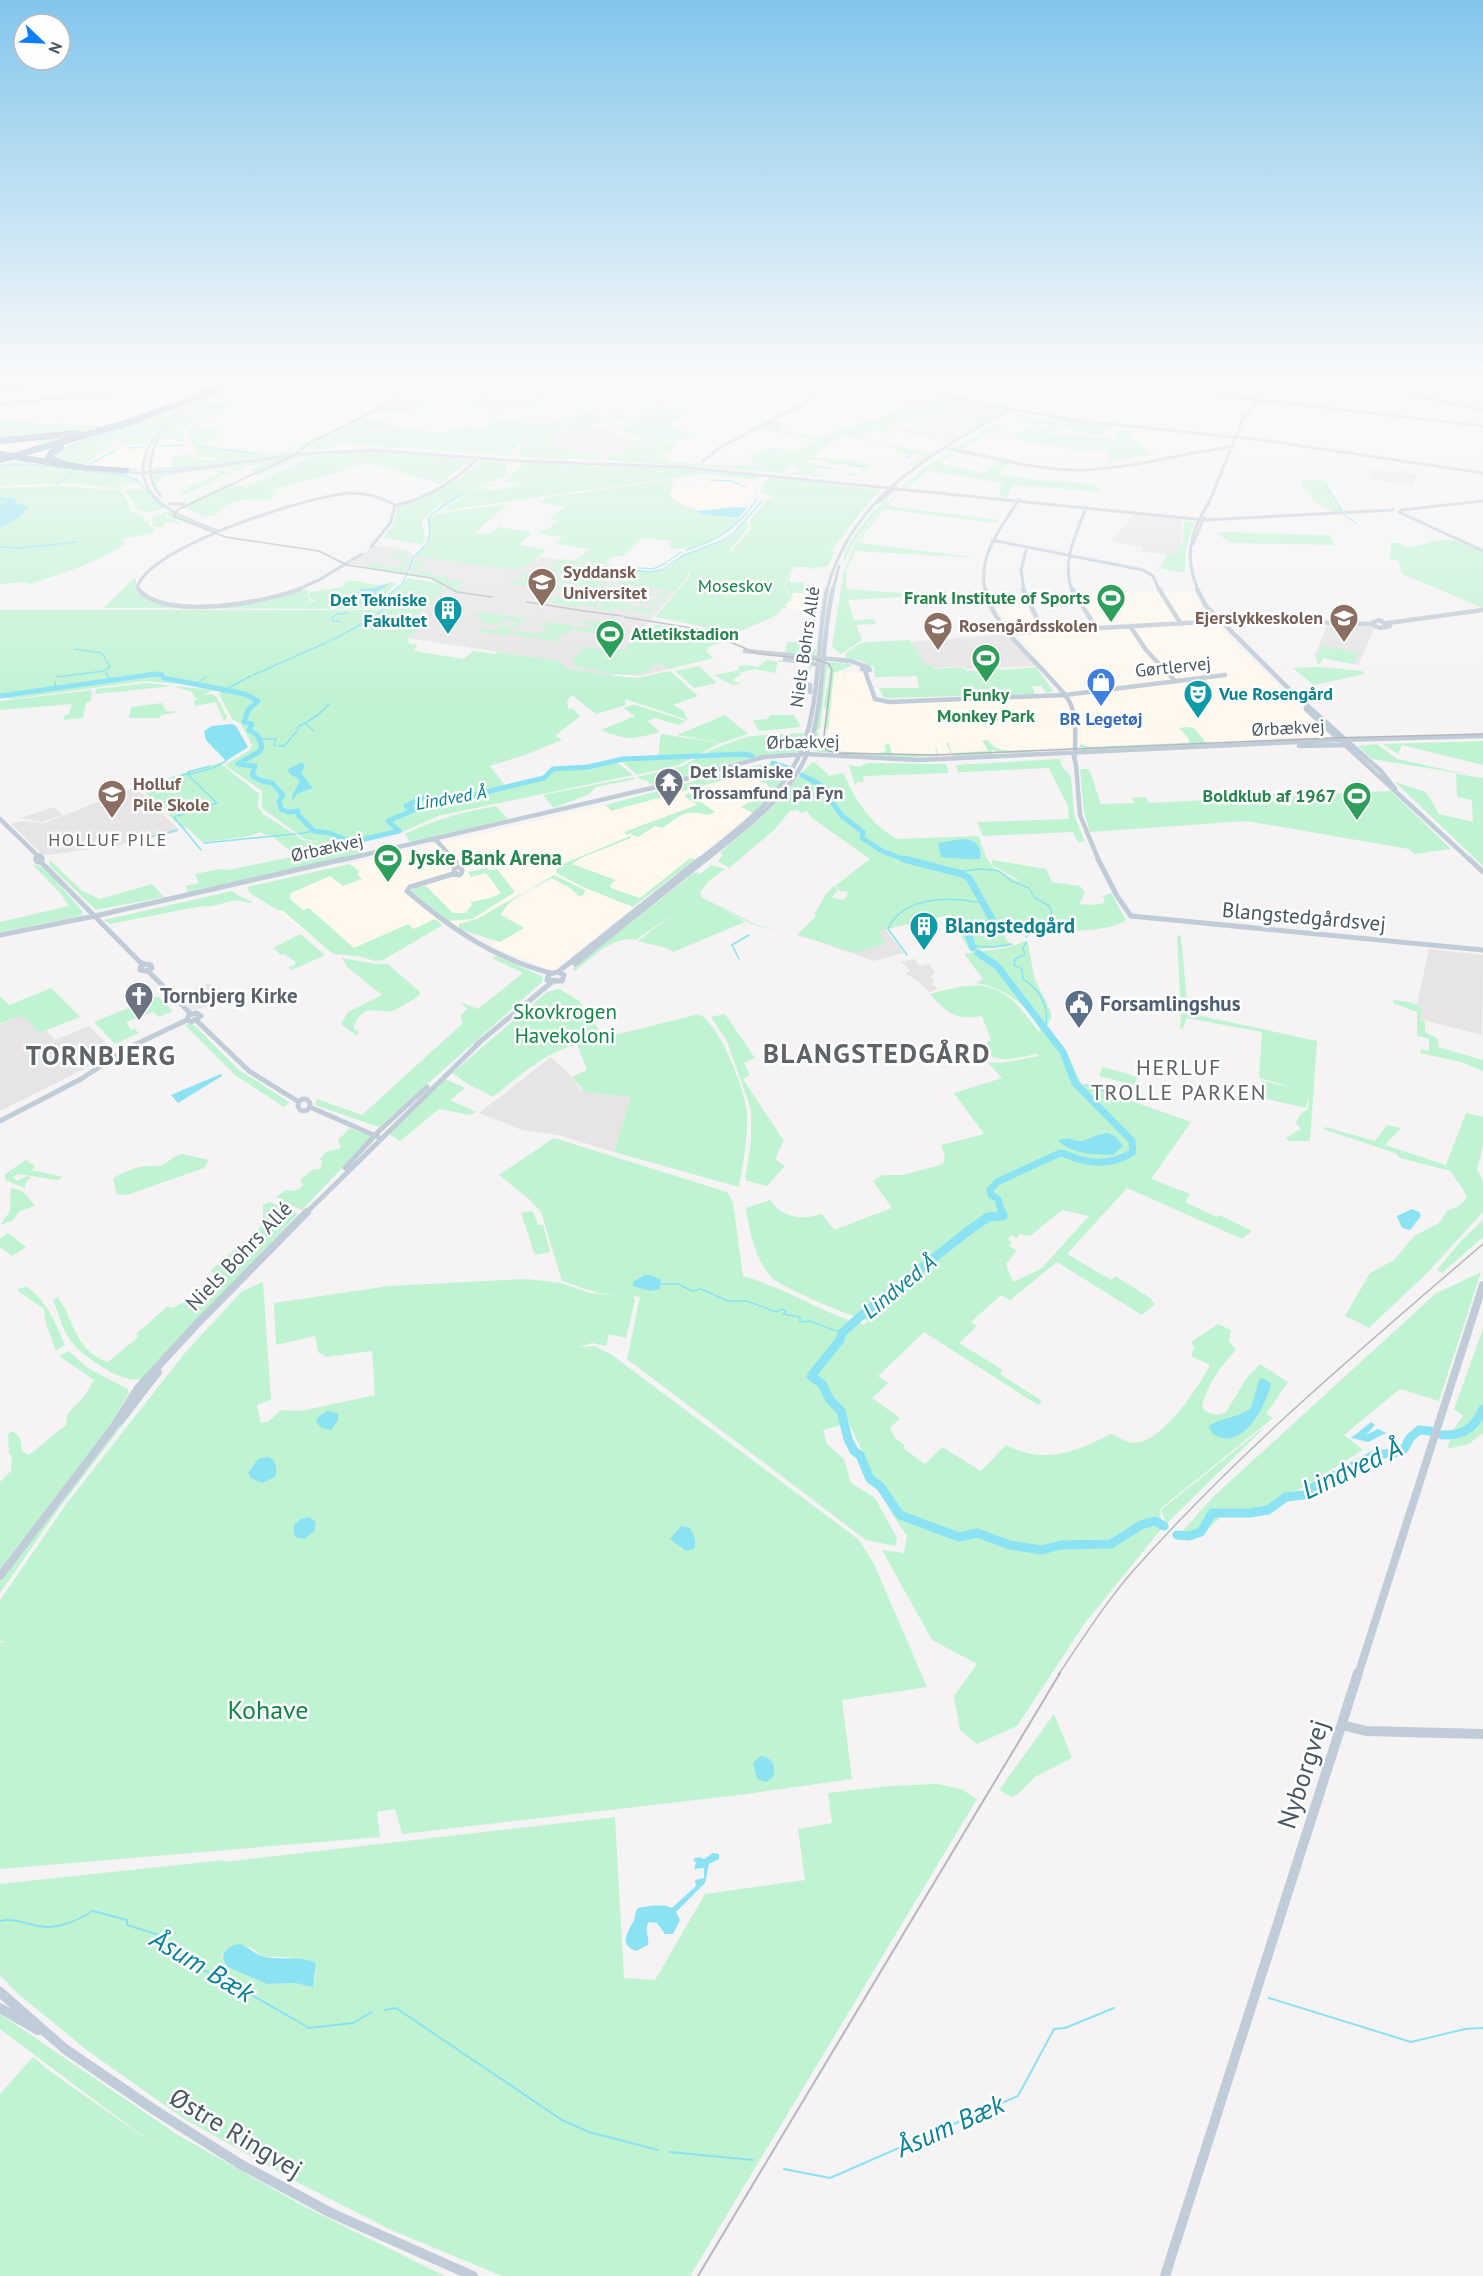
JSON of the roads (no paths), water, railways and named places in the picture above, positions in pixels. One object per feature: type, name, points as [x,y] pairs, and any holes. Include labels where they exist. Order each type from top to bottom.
[{"type":"street","points":[[148,488],[175,512],[220,531]]},
{"type":"street","points":[[156,488],[169,504],[190,518],[220,531]]},
{"type":"street","points":[[379,497],[395,506],[420,498],[436,488]]},
{"type":"street","name":"Niels Bohrs Allé","points":[[561,973],[683,879],[766,803],[802,756],[837,569],[852,539],[892,488]]},
{"type":"street","name":"Niels Bohrs Allé","points":[[561,973],[775,801],[792,780],[813,734],[828,585],[840,551],[857,523],[892,488]]},
{"type":"street","points":[[894,488],[1038,501],[1200,520]]},
{"type":"street","points":[[894,488],[1200,520],[1394,510],[1483,551]]},
{"type":"street","points":[[1215,488],[1190,542],[1192,581],[1208,610],[1246,647]]},
{"type":"street","points":[[390,500],[395,506],[394,514],[387,529],[370,547],[304,588],[255,603],[224,606],[183,605],[158,601],[141,593],[137,584],[142,574],[185,548],[245,520],[296,503],[335,495],[360,494],[379,497],[390,500],[400,504],[420,498]]},
{"type":"street","points":[[1019,500],[992,540],[982,564],[982,585],[992,608],[1072,709],[1074,736]]},
{"type":"street","points":[[1400,511],[1483,501]]},
{"type":"street","points":[[1189,553],[1198,533],[1203,512],[1209,502]]},
{"type":"street","points":[[169,504],[184,504]]},
{"type":"street","points":[[1086,508],[1070,555],[1068,570],[1071,585],[1096,628]]},
{"type":"street","points":[[185,548],[256,516]]},
{"type":"street","points":[[992,540],[1134,567],[1148,572],[1183,624]]},
{"type":"street","points":[[1027,547],[1021,565],[1021,583],[1025,598],[1043,631]]},
{"type":"street","points":[[1205,605],[1292,692],[1483,872]]},
{"type":"street","points":[[1371,624],[1371,621],[1376,620],[1388,623],[1483,610]]},
{"type":"street","points":[[1011,633],[1243,621],[1371,624],[1384,628],[1390,627],[1388,623]]},
{"type":"street","points":[[1183,624],[1221,622]]},
{"type":"street","points":[[1130,626],[1146,650],[1174,681]]},
{"type":"street","points":[[754,649],[779,655]]},
{"type":"street","points":[[746,651],[779,655],[820,661],[785,659],[746,651]]},
{"type":"street","name":"Niels Bohrs Allé","points":[[820,661],[857,662],[866,669]]},
{"type":"street","name":"Niels Bohrs Allé","points":[[820,661],[853,663],[866,669]]},
{"type":"street","points":[[866,669],[877,700],[949,699]]},
{"type":"street","points":[[1043,671],[1061,694],[1073,720],[1075,754]]},
{"type":"street","name":"Gørtlervej","points":[[949,699],[1061,694],[1226,675]]},
{"type":"street","points":[[797,682],[810,686],[811,704]]},
{"type":"street","points":[[1292,692],[1304,707],[1374,765],[1395,789]]},
{"type":"street","name":"Gørtlervej","points":[[949,699],[1004,697]]},
{"type":"street","name":"Ørbækvej","points":[[0,937],[434,841],[652,788],[752,759],[802,756],[902,760],[1022,757],[1217,745],[1452,740],[1481,736]]},
{"type":"street","name":"Ørbækvej","points":[[1075,754],[1298,746],[1481,736]]},
{"type":"street","points":[[1298,746],[1399,740]]},
{"type":"street","points":[[1174,751],[1217,745]]},
{"type":"street","points":[[994,754],[1022,757]]},
{"type":"street","name":"Blangstedgårdsvej","points":[[1075,754],[1078,805],[1084,830],[1128,913],[1134,917],[1483,950]]},
{"type":"street","name":"Ørbækvej","points":[[434,841],[651,791],[742,764],[802,756],[903,763],[980,757],[1022,757]]},
{"type":"street","points":[[0,819],[144,966],[189,1017]]},
{"type":"street","points":[[444,840],[443,843],[456,869]]},
{"type":"street","points":[[434,841],[456,869]]},
{"type":"street","points":[[456,869],[447,876],[410,887],[407,891],[426,909],[463,934],[542,971],[549,978],[561,973]]},
{"type":"street","name":"Niels Bohrs Allé","points":[[0,1576],[111,1431],[138,1388],[196,1325],[359,1159],[402,1110],[512,1015],[549,978],[562,981],[564,977],[561,973]]},
{"type":"street","points":[[0,1122],[81,1079],[132,1046],[189,1017],[200,1014],[201,1018],[197,1020],[249,1071],[298,1102],[309,1100],[312,1103],[310,1107],[380,1135]]},
{"type":"street","name":"Niels Bohrs Allé","points":[[334,1184],[352,1159],[479,1043]]},
{"type":"street","name":"Nyborgvej","points":[[1165,2276],[1483,1286]]},
{"type":"street","points":[[1342,1725],[1366,1731],[1483,1734]]},
{"type":"street","name":"Østre Ringvej","points":[[2,1992],[51,2038],[142,2104],[220,2153],[297,2196],[473,2276]]},
{"type":"street","points":[[0,2008],[51,2038]]},
{"type":"street","points":[[447,2266],[466,2276]]},
{"type":"water","points":[[0,497],[13,498],[17,503],[29,507],[19,517],[0,528],[0,504],[8,500],[0,501]]},
{"type":"water","points":[[747,508],[738,518],[699,514],[697,511]]},
{"type":"water","points":[[392,582],[376,593],[378,598],[375,606],[366,605],[363,600],[354,597],[361,589],[374,588]]},
{"type":"water","points":[[232,724],[236,726],[248,747],[226,761],[206,740],[204,731],[212,726]]},
{"type":"water","points":[[302,762],[305,766],[301,773],[313,788],[297,794],[292,801],[300,780],[289,773],[288,769]]},
{"type":"water","points":[[962,839],[977,844],[981,854],[980,859],[941,857],[938,843]]},
{"type":"water","points":[[221,1074],[222,1076],[178,1103],[171,1095]]},
{"type":"water","points":[[1108,1133],[1116,1137],[1123,1146],[1113,1155],[1076,1151],[1058,1140],[1069,1138],[1079,1141]]},
{"type":"water","points":[[1412,1209],[1419,1212],[1421,1216],[1410,1230],[1402,1228],[1397,1216]]},
{"type":"water","points":[[645,1275],[661,1280],[660,1289],[650,1291],[633,1286],[633,1282]]},
{"type":"water","points":[[1262,1378],[1271,1383],[1264,1404],[1250,1425],[1242,1433],[1232,1438],[1222,1438],[1212,1433],[1209,1426],[1251,1408],[1259,1380]]},
{"type":"water","points":[[327,1411],[338,1413],[338,1420],[331,1430],[322,1428],[316,1422],[318,1417]]},
{"type":"water","points":[[1371,1422],[1375,1425],[1366,1435],[1378,1429],[1386,1433],[1368,1442],[1351,1438]]},
{"type":"water","points":[[268,1457],[276,1465],[275,1477],[262,1483],[251,1478],[248,1473],[258,1459]]},
{"type":"water","points":[[309,1517],[316,1522],[315,1530],[305,1539],[297,1538],[294,1534],[294,1525],[301,1519]]},
{"type":"water","points":[[681,1526],[690,1528],[694,1535],[694,1549],[686,1551],[670,1539]]},
{"type":"water","points":[[761,1756],[771,1761],[774,1766],[773,1777],[766,1782],[757,1779],[753,1763]]},
{"type":"water","points":[[713,1853],[719,1854],[719,1859],[709,1864],[705,1883],[676,1912],[680,1920],[673,1934],[665,1934],[657,1923],[649,1922],[648,1945],[636,1951],[631,1948],[626,1938],[638,1908],[660,1905],[672,1908],[696,1886],[695,1880],[704,1878],[704,1868],[694,1869],[696,1863],[693,1859],[699,1857],[704,1859]]},
{"type":"water","points":[[239,1944],[264,1957],[316,1963],[313,1987],[295,1983],[267,1984],[228,1967],[223,1959],[224,1952]]},
{"type":"waterway","points":[[1327,488],[1342,511]]},
{"type":"waterway","points":[[146,490],[162,507]]},
{"type":"waterway","points":[[435,512],[448,501],[465,493]]},
{"type":"waterway","points":[[686,550],[726,532],[742,518],[756,500]]},
{"type":"waterway","points":[[628,569],[648,572],[662,570],[682,556],[724,540],[734,533],[762,501]]},
{"type":"waterway","points":[[332,640],[371,619],[386,607],[388,595],[403,583],[413,558],[428,542],[430,529],[428,519],[433,513]]},
{"type":"waterway","points":[[1344,515],[1356,523]]},
{"type":"waterway","points":[[0,547],[21,548],[77,542]]},
{"type":"waterway","points":[[668,561],[681,552]]},
{"type":"waterway","points":[[627,567],[653,569],[666,563]]},
{"type":"waterway","points":[[332,618],[337,614],[348,613]]},
{"type":"waterway","points":[[332,620],[341,622]]},
{"type":"waterway","points":[[253,675],[330,641]]},
{"type":"waterway","points":[[57,677],[104,671],[110,667],[102,653],[74,649]]},
{"type":"waterway","points":[[106,673],[110,680]]},
{"type":"waterway","name":"Lindved Å","points":[[0,696],[155,674],[162,675],[164,678],[245,694],[258,701],[248,710],[244,722],[252,724],[249,730],[257,735],[262,746],[260,751],[238,764],[255,766],[252,775],[259,780],[272,783],[283,795],[279,801],[281,809],[288,812],[298,811],[298,815],[314,831],[329,833],[352,842],[399,831],[388,821],[414,810],[406,806],[422,798],[465,797],[544,778],[553,769],[588,767],[623,759],[745,754],[752,756]]},
{"type":"waterway","points":[[224,690],[251,676]]},
{"type":"waterway","points":[[196,684],[206,677]]},
{"type":"waterway","name":"Lindved Å","points":[[55,682],[56,689]]},
{"type":"waterway","points":[[319,714],[329,704]]},
{"type":"waterway","points":[[308,721],[318,715]]},
{"type":"waterway","points":[[298,730],[298,727],[307,722]]},
{"type":"waterway","points":[[306,724],[314,731]]},
{"type":"waterway","points":[[279,746],[284,746],[297,731]]},
{"type":"waterway","points":[[258,739],[276,739],[274,744],[276,746]]},
{"type":"waterway","points":[[201,850],[174,817],[217,803],[188,775],[213,768],[226,761]]},
{"type":"waterway","name":"Lindved Å","points":[[773,763],[788,768]]},
{"type":"waterway","points":[[188,772],[210,766]]},
{"type":"waterway","points":[[153,785],[189,773]]},
{"type":"waterway","name":"Lindved Å","points":[[802,775],[831,791],[830,799],[842,816],[863,832],[862,838],[884,852],[909,861]]},
{"type":"waterway","points":[[167,833],[177,830]]},
{"type":"waterway","points":[[298,834],[314,831]]},
{"type":"waterway","points":[[128,842],[162,834]]},
{"type":"waterway","points":[[204,843],[295,834]]},
{"type":"waterway","name":"Lindved Å","points":[[904,859],[962,874],[969,878],[993,921],[968,934],[973,948]]},
{"type":"waterway","points":[[955,872],[980,869],[999,871],[1011,881],[1029,888],[1034,897],[1049,906],[1052,912],[1048,919],[1026,937]]},
{"type":"waterway","points":[[907,955],[888,929],[904,910],[927,901],[953,899],[977,902]]},
{"type":"waterway","points":[[739,959],[732,945],[749,935]]},
{"type":"waterway","name":"Lindved Å","points":[[1026,942],[1023,949],[1025,954],[1015,959],[1014,965],[1022,969],[1023,979],[1035,989],[1043,1001],[1046,1015],[1045,1031]]},
{"type":"waterway","name":"Lindved Å","points":[[972,946],[993,947],[1012,944]]},
{"type":"waterway","name":"Lindved Å","points":[[978,953],[997,966],[1063,1052],[1075,1083],[1132,1141],[1133,1152],[1113,1161],[1093,1162],[1060,1153],[997,1182],[990,1190],[991,1195],[998,1199],[1002,1214]]},
{"type":"waterway","points":[[1086,1085],[1114,1094]]},
{"type":"waterway","name":"Lindved Å","points":[[1002,1212],[1003,1216],[988,1217],[968,1231],[862,1315],[842,1333],[840,1340],[811,1376],[822,1384],[830,1400],[841,1411],[848,1439],[854,1451],[860,1455],[870,1479],[880,1486],[900,1515],[959,1537],[977,1533],[1010,1545],[1042,1550],[1061,1545],[1111,1544],[1141,1525],[1155,1521],[1164,1526]]},
{"type":"waterway","points":[[662,1284],[678,1284],[692,1291],[701,1289],[728,1301],[747,1301],[776,1312],[783,1309],[786,1311],[783,1314],[800,1317],[800,1322],[810,1321],[842,1333]]},
{"type":"waterway","name":"Lindved Å","points":[[1442,1435],[1456,1434],[1472,1426],[1483,1409]]},
{"type":"waterway","name":"Lindved Å","points":[[1177,1535],[1189,1536],[1201,1532],[1212,1513],[1250,1513],[1268,1510],[1286,1497],[1304,1495],[1313,1487],[1374,1455],[1394,1453],[1404,1449],[1410,1438],[1419,1430],[1430,1431]]},
{"type":"waterway","name":"Åsum Bæk","points":[[0,1921],[14,1920],[53,1927],[73,1921],[93,1911],[127,1920],[127,1925],[159,1935],[197,1967],[231,1983],[309,2028],[353,2023],[372,2012]]},
{"type":"waterway","name":"Åsum Bæk","points":[[1269,1998],[1411,2042],[1465,2029],[1483,2028]]},
{"type":"waterway","name":"Åsum Bæk","points":[[385,2010],[396,2008],[562,2120],[589,2132],[658,2150]]},
{"type":"waterway","name":"Åsum Bæk","points":[[784,2169],[830,2178],[1018,2096],[1054,2029],[1065,2028],[1114,2008]]},
{"type":"waterway","name":"Åsum Bæk","points":[[670,2152],[753,2160]]},
{"type":"tram line","points":[[223,488],[177,510],[173,516],[225,537],[319,551],[347,565],[431,578],[457,592],[492,597]]},
{"type":"tram line","points":[[527,602],[591,612]]},
{"type":"tram line","points":[[592,612],[622,616]]},
{"type":"tram line","points":[[624,617],[698,629],[759,654],[818,660],[829,664],[832,670],[823,744],[826,750],[836,753],[936,755],[1331,738],[1483,734]]},
{"type":"railway","points":[[1058,1675],[1123,1583],[1215,1484],[1302,1402],[1483,1244]]},
{"type":"railway","points":[[698,2276],[1060,1673]]},
{"type":"place","name":"Syddansk Universitet","points":[[542,608]]},
{"type":"place","name":"Frank Institute of Sports","points":[[1111,624]]},
{"type":"place","name":"Det Tekniske Fakultet","points":[[448,636]]},
{"type":"place","name":"Ejerslykkeskolen","points":[[1344,644]]},
{"type":"place","name":"Rosengårdsskolen","points":[[938,652]]},
{"type":"place","name":"Atletikstadion","points":[[610,660]]},
{"type":"place","name":"Funky Monkey Park","points":[[986,684]]},
{"type":"place","name":"BR Legetøj","points":[[1101,708]]},
{"type":"place","name":"Vue Rosengård","points":[[1198,720]]},
{"type":"place","name":"Det Islamiske Trossamfund på Fyn","points":[[669,808]]},
{"type":"place","name":"Holluf Pile Skole","points":[[112,820]]},
{"type":"place","name":"Boldklub af 1967","points":[[1357,822]]},
{"type":"place","name":"Jyske Bank Arena","points":[[388,884]]},
{"type":"place","name":"Blangstedgård","points":[[924,952]]},
{"type":"place","name":"Tornbjerg Kirke","points":[[139,1022]]},
{"type":"place","name":"Forsamlingshus","points":[[1079,1030]]},
{"type":"district","name":"HOLLUF PILE","points":[[108,840]]},
{"type":"district","name":"BLANGSTEDGÅRD","points":[[877,1054]]},
{"type":"district","name":"TORNBJERG","points":[[101,1056]]},
{"type":"district","name":"HERLUF TROLLE PARKEN","points":[[1179,1080]]},
{"type":"park label","name":"Moseskov","points":[[735,586]]},
{"type":"park label","name":"Skovkrogen Havekoloni","points":[[565,1024]]},
{"type":"park label","name":"Kohave","points":[[268,1710]]}]
